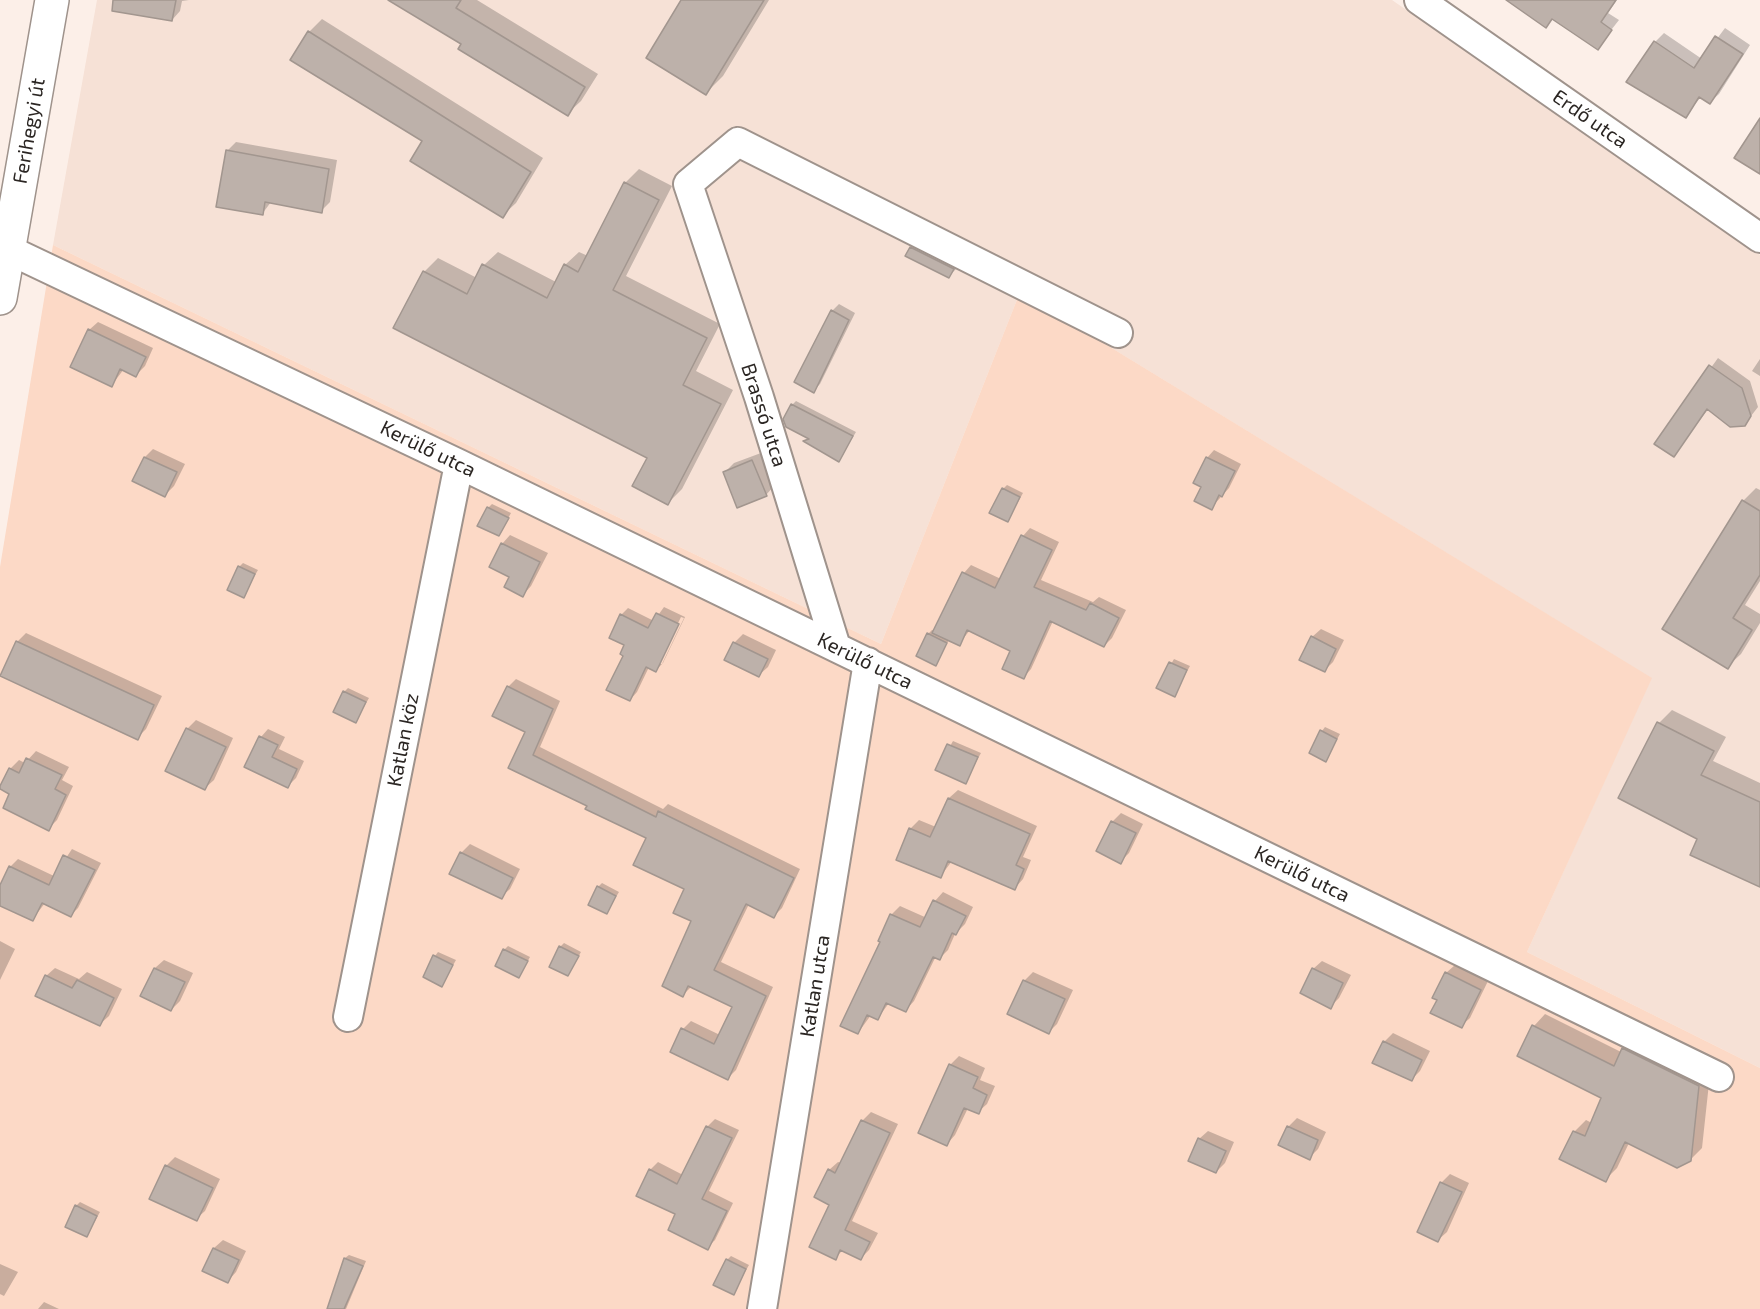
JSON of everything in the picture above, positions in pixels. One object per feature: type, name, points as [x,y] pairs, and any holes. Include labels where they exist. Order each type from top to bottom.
[{"type":"main road","name":"Ferihegyi út","points":[[0,296],[52,0]]},
{"type":"street","name":"Erdő utca","points":[[1422,1],[1760,238]]},
{"type":"street","name":"Brassó utca","points":[[836,647],[759,397],[688,184],[738,142],[1118,333]]},
{"type":"street","name":"Kerülő utca","points":[[9,250],[459,464],[1719,1077]]},
{"type":"street","name":"Katlan köz","points":[[348,1017],[459,464]]},
{"type":"street","name":"Katlan utca","points":[[762,1309],[868,662]]},
{"type":"shaded area","points":[[97,0],[1392,0],[1760,255],[1760,1068],[1527,952],[1651,678],[1020,292],[881,644],[53,245]]},
{"type":"shaded area","points":[[53,245],[881,644],[1020,292],[1652,678],[1527,952],[1760,1068],[1760,1309],[0,1309],[0,567]]},
{"type":"building","points":[[113,0],[176,0],[172,21],[112,11]]},
{"type":"building","points":[[388,0],[461,0],[456,8],[585,87],[568,116],[458,49],[461,44]]},
{"type":"building","points":[[681,0],[764,0],[706,95],[646,58]]},
{"type":"building","points":[[1506,0],[1616,0],[1601,22],[1612,30],[1598,50],[1552,19],[1546,28]]},
{"type":"building","points":[[308,31],[531,172],[503,218],[410,161],[422,141],[290,60]]},
{"type":"building","points":[[1715,36],[1743,54],[1710,104],[1699,97],[1686,118],[1626,82],[1654,41],[1694,68]]},
{"type":"building","points":[[1760,118],[1760,174],[1734,158]]},
{"type":"building","points":[[226,150],[329,169],[322,213],[265,202],[263,215],[216,207]]},
{"type":"building","points":[[624,182],[659,200],[613,290],[707,338],[683,385],[721,404],[668,505],[632,486],[647,458],[393,328],[423,271],[467,294],[482,264],[547,298],[564,264],[578,272]]},
{"type":"building","points":[[910,247],[954,269],[949,278],[905,256]]},
{"type":"building","points":[[831,310],[849,320],[814,393],[794,382]]},
{"type":"building","points":[[88,329],[146,357],[136,377],[120,369],[112,387],[70,367]]},
{"type":"building","points":[[1709,365],[1742,388],[1751,416],[1745,426],[1730,427],[1707,409],[1674,457],[1654,444]]},
{"type":"building","points":[[791,404],[853,436],[839,462],[803,441],[809,439],[786,427],[783,419]]},
{"type":"building","points":[[144,457],[177,472],[165,497],[132,481]]},
{"type":"building","points":[[1206,457],[1235,471],[1222,497],[1219,495],[1212,510],[1194,501],[1201,487],[1193,483]]},
{"type":"building","points":[[752,460],[767,496],[737,508],[723,472]]},
{"type":"building","points":[[1002,488],[1020,497],[1008,522],[989,513]]},
{"type":"building","points":[[1742,500],[1760,511],[1760,575],[1733,618],[1752,630],[1728,669],[1662,629]]},
{"type":"building","points":[[487,507],[509,518],[499,536],[477,526]]},
{"type":"building","points":[[1021,535],[1052,550],[1034,587],[1086,610],[1090,603],[1119,618],[1104,647],[1050,621],[1024,679],[1002,669],[1010,651],[967,630],[960,646],[932,633],[962,572],[995,588]]},
{"type":"building","points":[[501,543],[540,562],[523,597],[504,587],[509,577],[489,567]]},
{"type":"building","points":[[238,566],[255,574],[244,598],[227,590]]},
{"type":"building","points":[[656,613],[679,624],[656,672],[646,667],[630,701],[606,690],[623,656],[620,654],[624,645],[609,638],[620,614],[648,628]]},
{"type":"building","points":[[927,633],[947,643],[936,666],[916,656]]},
{"type":"building","points":[[1311,636],[1336,649],[1325,672],[1299,660]]},
{"type":"building","points":[[16,641],[154,705],[138,740],[0,676]]},
{"type":"building","points":[[733,642],[768,659],[759,677],[724,660]]},
{"type":"building","points":[[1169,662],[1187,670],[1175,697],[1156,688]]},
{"type":"building","points":[[507,686],[553,709],[533,755],[656,817],[658,811],[794,878],[774,918],[746,904],[714,970],[766,996],[728,1080],[670,1052],[681,1028],[714,1044],[732,1007],[688,986],[683,997],[662,986],[691,921],[673,913],[684,889],[633,865],[646,838],[585,809],[587,806],[508,768],[525,732],[492,716]]},
{"type":"building","points":[[343,691],[366,702],[356,723],[333,712]]},
{"type":"building","points":[[1657,722],[1714,751],[1701,775],[1760,802],[1760,887],[1690,855],[1697,839],[1618,798]]},
{"type":"building","points":[[186,728],[226,747],[205,790],[165,771]]},
{"type":"building","points":[[1320,730],[1337,739],[1326,762],[1309,753]]},
{"type":"building","points":[[259,736],[278,745],[272,757],[297,769],[288,788],[244,767]]},
{"type":"building","points":[[947,744],[978,757],[966,784],[935,770]]},
{"type":"building","points":[[26,758],[62,775],[55,789],[66,795],[49,831],[3,808],[9,794],[0,789],[0,786],[9,768],[19,773]]},
{"type":"building","points":[[948,798],[1030,834],[1016,865],[1024,869],[1015,890],[948,861],[941,878],[896,860],[909,828],[930,837]]},
{"type":"building","points":[[1111,821],[1136,833],[1121,864],[1096,851]]},
{"type":"building","points":[[460,852],[513,878],[502,899],[449,874]]},
{"type":"building","points":[[63,855],[95,870],[71,917],[42,903],[33,921],[0,906],[0,885],[9,866],[49,885]]},
{"type":"building","points":[[597,886],[616,896],[607,914],[588,905]]},
{"type":"building","points":[[933,900],[966,916],[956,935],[952,933],[940,960],[933,957],[906,1012],[886,1003],[878,1020],[867,1015],[858,1034],[840,1026],[880,942],[878,941],[890,914],[920,927]]},
{"type":"building","points":[[559,946],[579,956],[568,976],[549,967]]},
{"type":"building","points":[[503,949],[528,961],[519,978],[495,966]]},
{"type":"building","points":[[433,955],[453,965],[442,987],[423,977]]},
{"type":"building","points":[[154,968],[185,982],[171,1011],[140,996]]},
{"type":"building","points":[[1312,968],[1343,983],[1331,1009],[1300,993]]},
{"type":"building","points":[[1445,972],[1481,990],[1462,1028],[1430,1013],[1437,1000],[1432,998]]},
{"type":"building","points":[[45,975],[72,988],[77,980],[114,998],[100,1026],[35,996]]},
{"type":"building","points":[[1023,980],[1065,999],[1049,1034],[1007,1014]]},
{"type":"building","points":[[1532,1025],[1614,1066],[1622,1048],[1699,1086],[1691,1161],[1677,1168],[1625,1142],[1606,1182],[1559,1159],[1573,1131],[1585,1136],[1601,1098],[1517,1056]]},
{"type":"building","points":[[1383,1041],[1422,1060],[1412,1081],[1372,1063]]},
{"type":"building","points":[[949,1064],[978,1077],[973,1088],[987,1095],[979,1114],[964,1108],[947,1146],[918,1133]]},
{"type":"building","points":[[861,1120],[890,1133],[845,1230],[870,1242],[861,1260],[840,1250],[836,1260],[809,1247],[829,1205],[814,1197],[828,1169],[835,1173]]},
{"type":"building","points":[[706,1126],[732,1138],[702,1199],[727,1211],[708,1250],[668,1230],[675,1214],[636,1196],[649,1169],[677,1184]]},
{"type":"building","points":[[1287,1126],[1318,1140],[1310,1160],[1278,1145]]},
{"type":"building","points":[[1198,1138],[1226,1151],[1216,1173],[1188,1161]]},
{"type":"building","points":[[165,1165],[213,1188],[197,1221],[149,1199]]},
{"type":"building","points":[[1440,1182],[1462,1192],[1438,1242],[1417,1232]]},
{"type":"building","points":[[75,1205],[97,1216],[87,1237],[65,1227]]},
{"type":"building","points":[[213,1248],[239,1260],[228,1283],[202,1271]]},
{"type":"building","points":[[344,1258],[363,1266],[344,1309],[327,1309]]},
{"type":"building","points":[[726,1259],[746,1269],[734,1295],[713,1285]]}]
